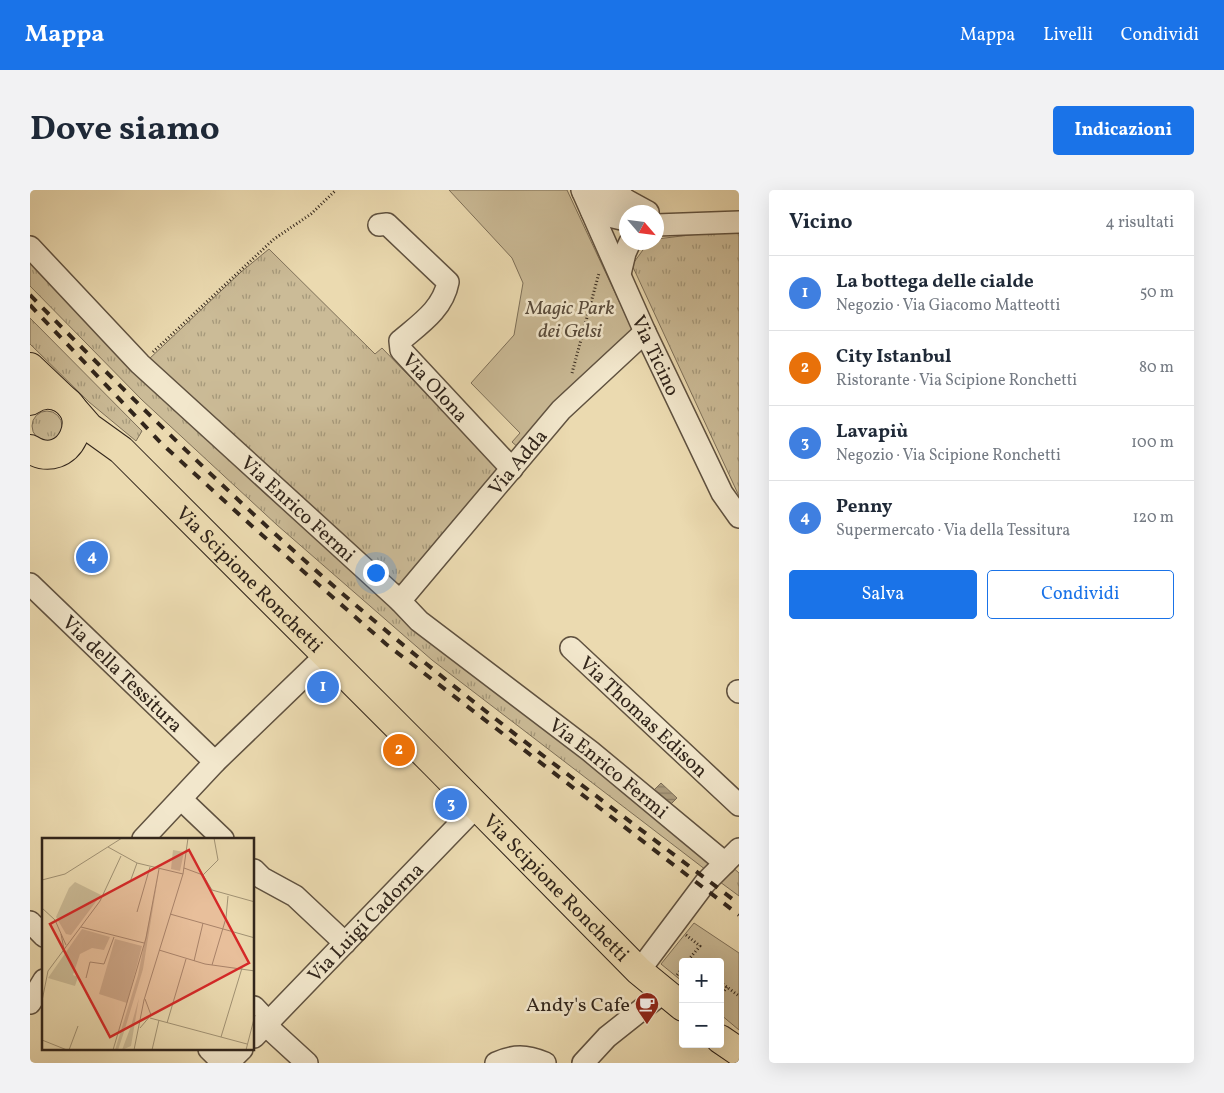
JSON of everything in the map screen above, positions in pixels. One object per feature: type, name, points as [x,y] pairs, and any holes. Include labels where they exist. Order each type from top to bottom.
[{"type":"main road","name":"Via Scipione Ronchetti","points":[[30,367],[68,403],[89,427],[115,445],[477,806],[639,971],[675,991]]},
{"type":"main road","points":[[30,400],[40,396],[52,395],[68,403],[76,415],[76,431],[71,442],[39,452]]},
{"type":"main road","name":"Via Scipione Ronchetti","points":[[39,452],[108,454],[136,467]]},
{"type":"main road","points":[[724,1042],[739,1052]]},
{"type":"street","points":[[583,191],[593,192],[623,203]]},
{"type":"street","name":"Via Ticino","points":[[583,191],[646,332],[722,494],[739,517]]},
{"type":"street","points":[[592,212],[623,203]]},
{"type":"street","points":[[664,221],[739,222]]},
{"type":"street","name":"Via Olona","points":[[379,225],[387,224],[448,282],[446,297],[430,315],[400,341],[401,350],[512,469]]},
{"type":"street","name":"Via Enrico Fermi","points":[[30,247],[140,364],[400,601],[419,621],[732,856]]},
{"type":"street","points":[[620,274],[626,250]]},
{"type":"street","name":"Via Adda","points":[[400,601],[561,410],[646,332]]},
{"type":"street","name":"Via della Tessitura","points":[[30,584],[215,762]]},
{"type":"street","name":"Via Thomas Edison","points":[[571,648],[739,805]]},
{"type":"street","points":[[144,838],[215,762],[326,655]]},
{"type":"street","points":[[181,799],[222,838]]},
{"type":"street","name":"Via Luigi Cadorna","points":[[261,1030],[477,806]]},
{"type":"street","points":[[639,971],[705,883],[732,856]]},
{"type":"street","points":[[255,871],[262,878],[294,896],[344,943]]},
{"type":"street","points":[[30,922],[42,934]]},
{"type":"street","points":[[30,1003],[42,983]]},
{"type":"street","points":[[583,1063],[607,1037],[675,991]]},
{"type":"street","points":[[255,1010],[261,1030],[272,1031],[306,1063]]},
{"type":"street","points":[[210,1050],[223,1063]]},
{"type":"street","points":[[228,1063],[241,1050]]},
{"type":"street","points":[[496,1063],[516,1056],[534,1058],[545,1063]]},
{"type":"path","points":[[140,364],[274,239],[311,214],[336,190]]},
{"type":"path","points":[[568,378],[574,371],[600,269]]},
{"type":"path","points":[[674,926],[700,946],[690,958]]},
{"type":"path","points":[[724,985],[739,996]]},
{"type":"path","points":[[724,991],[727,987]]},
{"type":"green space","name":"Magic Park dei Gelsi","points":[[449,190],[567,190],[632,329],[520,449],[512,442],[520,433],[471,383],[514,335],[523,283],[512,258]]},
{"type":"green space","points":[[739,229],[739,496],[632,265],[643,250],[664,250],[664,238]]},
{"type":"green space","points":[[269,249],[375,354],[382,348],[497,467],[496,473],[402,584],[394,583],[148,360],[241,272]]},
{"type":"green space","points":[[30,260],[261,490],[395,607],[714,861],[706,870],[432,660],[277,525],[142,400],[30,286]]},
{"type":"green space","points":[[30,318],[142,431],[136,441],[89,402],[30,344]]},
{"type":"green space","points":[[47,411],[53,412],[61,420],[61,432],[53,440],[47,441],[41,440],[33,432],[32,426],[33,420],[41,412]]},
{"type":"green space","points":[[730,865],[739,873],[739,896],[716,879]]},
{"type":"green space","points":[[694,923],[739,953],[739,1030],[724,1017],[724,958],[679,958],[679,979],[661,964]]},
{"type":"shaded area","points":[[661,783],[677,798],[670,805],[654,790]]},
{"type":"railway","points":[[30,295],[197,461],[326,580],[461,692],[739,904]]},
{"type":"railway","points":[[30,305],[162,444],[386,644],[739,915]]},
{"type":"place","name":"Penny","points":[[92,557]]},
{"type":"place","name":"La bottega delle cialde","points":[[323,687]]},
{"type":"place","name":"City Istanbul","points":[[399,750]]},
{"type":"place","name":"Lavapiù","points":[[451,804]]},
{"type":"place","name":"Andy's Cafe","points":[[647,1025]]}]
